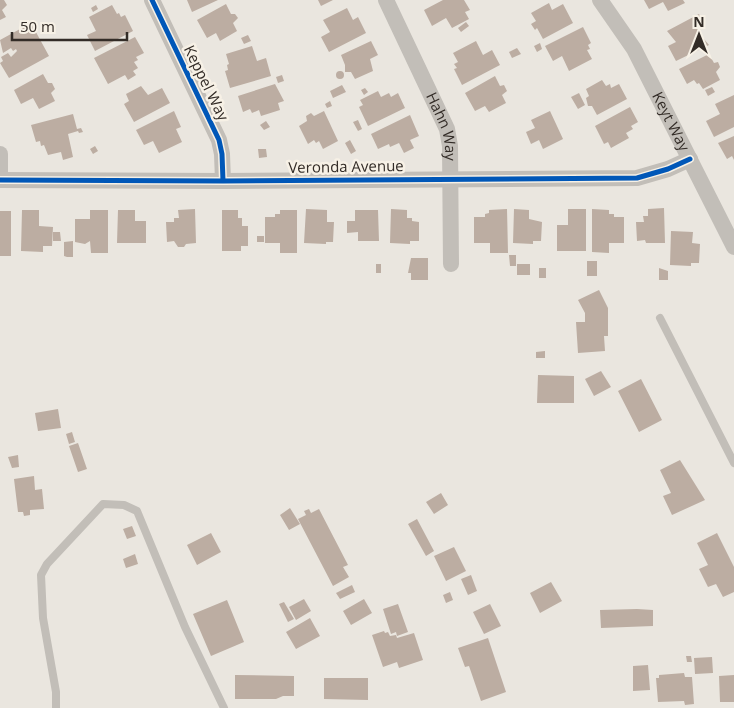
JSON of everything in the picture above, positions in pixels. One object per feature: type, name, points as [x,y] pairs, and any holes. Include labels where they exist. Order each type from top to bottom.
[{"type":"street","name":"Keppel Way","points":[[152,0],[219,140],[222,154],[223,181]]},
{"type":"street","name":"Hahn Way","points":[[386,0],[443,116],[450,146],[451,264]]},
{"type":"street","name":"Keyt Way","points":[[600,0],[634,49],[734,247]]},
{"type":"street","points":[[0,154],[0,180]]},
{"type":"street","name":"Veronda Avenue","points":[[0,180],[223,181],[637,178],[668,169],[690,159]]},
{"type":"lane","points":[[660,318],[734,463]]},
{"type":"lane","points":[[56,708],[56,692],[43,618],[41,575],[47,564],[103,504],[124,505],[137,511],[189,636],[224,708]]},
{"type":"building","points":[[0,0],[4,0],[7,5],[2,10],[6,17],[0,20]]},
{"type":"building","points":[[187,0],[218,0],[192,12]]},
{"type":"building","points":[[318,0],[333,0],[321,6]]},
{"type":"building","points":[[443,0],[464,0],[470,10],[465,12],[469,19],[452,28],[446,18],[432,26],[424,10]]},
{"type":"building","points":[[644,0],[683,0],[685,3],[668,11],[663,2],[649,9]]},
{"type":"building","points":[[549,3],[552,10],[563,4],[573,23],[543,39],[537,28],[535,30],[531,24],[536,21],[531,13]]},
{"type":"building","points":[[226,4],[231,14],[235,14],[238,18],[233,23],[237,31],[220,41],[216,33],[207,38],[197,20]]},
{"type":"building","points":[[96,5],[98,9],[93,12],[91,8]]},
{"type":"building","points":[[112,5],[117,14],[119,13],[121,17],[125,15],[133,31],[95,51],[87,35],[96,31],[89,17]]},
{"type":"building","points":[[347,8],[353,20],[358,17],[366,33],[329,52],[321,37],[330,32],[323,20]]},
{"type":"building","points":[[699,14],[705,27],[697,31],[709,45],[676,61],[668,46],[676,42],[667,31]]},
{"type":"building","points":[[466,22],[469,26],[461,32],[458,28]]},
{"type":"building","points":[[31,23],[49,56],[9,78],[0,63],[3,61],[1,57],[8,53],[11,57],[17,51],[16,49],[13,51],[11,48],[3,53],[0,40]]},
{"type":"building","points":[[583,27],[591,43],[588,45],[590,49],[587,50],[592,59],[569,71],[562,56],[553,61],[545,46]]},
{"type":"building","points":[[248,35],[251,41],[244,44],[241,38]]},
{"type":"building","points":[[135,37],[144,53],[136,57],[138,60],[134,62],[138,68],[133,71],[136,75],[128,80],[125,75],[108,84],[94,58]]},
{"type":"building","points":[[371,41],[378,55],[370,59],[373,71],[355,79],[351,72],[345,72],[345,65],[341,55]]},
{"type":"building","points":[[476,41],[483,55],[492,50],[500,65],[462,85],[454,69],[457,68],[454,64],[458,62],[453,53]]},
{"type":"building","points":[[540,43],[542,49],[537,52],[534,46]]},
{"type":"building","points":[[252,46],[257,61],[266,58],[271,76],[230,88],[225,71],[228,70],[227,65],[229,64],[226,54]]},
{"type":"building","points":[[517,48],[521,54],[512,58],[509,52]]},
{"type":"building","points":[[709,54],[714,63],[718,62],[720,67],[716,72],[720,80],[703,89],[694,80],[687,84],[679,69]]},
{"type":"building","points":[[340,71],[344,75],[340,79],[336,75]]},
{"type":"building","points":[[43,74],[48,83],[52,83],[55,89],[51,93],[55,101],[39,109],[33,98],[21,104],[14,90]]},
{"type":"building","points":[[282,75],[284,81],[278,83],[276,77]]},
{"type":"building","points":[[495,76],[500,86],[504,85],[507,91],[502,95],[506,103],[489,112],[485,106],[475,111],[465,93]]},
{"type":"building","points":[[602,80],[606,86],[610,84],[611,88],[619,84],[627,99],[597,115],[592,106],[588,106],[586,98],[589,96],[586,89]]},
{"type":"building","points":[[275,84],[284,101],[278,103],[280,110],[261,116],[259,110],[252,113],[250,109],[243,112],[238,96]]},
{"type":"building","points":[[342,85],[346,92],[333,98],[330,91]]},
{"type":"building","points":[[141,86],[148,95],[162,88],[170,103],[134,122],[124,104],[129,101],[126,94]]},
{"type":"building","points":[[712,87],[715,92],[708,96],[705,90]]},
{"type":"building","points":[[365,88],[368,92],[364,95],[361,90]]},
{"type":"building","points":[[378,91],[381,97],[389,93],[391,97],[398,93],[405,108],[368,126],[359,107],[363,105],[360,100]]},
{"type":"building","points":[[579,93],[585,105],[578,109],[571,97]]},
{"type":"building","points":[[734,95],[734,127],[714,137],[706,121],[720,114],[715,104]]},
{"type":"building","points":[[330,101],[332,106],[327,108],[325,104]]},
{"type":"building","points":[[630,107],[638,122],[631,126],[633,129],[626,133],[629,138],[611,148],[608,142],[604,144],[595,126]]},
{"type":"building","points":[[174,111],[181,127],[176,129],[182,142],[159,153],[153,141],[144,145],[136,130]]},
{"type":"building","points":[[324,111],[338,141],[323,149],[319,141],[316,143],[314,140],[308,144],[299,126],[307,121],[306,116],[311,113],[314,116]]},
{"type":"building","points":[[550,111],[563,139],[543,149],[539,140],[531,144],[526,132],[535,128],[531,120]]},
{"type":"building","points":[[73,114],[77,129],[81,128],[83,132],[79,133],[78,131],[68,134],[73,157],[63,160],[61,152],[48,155],[44,145],[41,146],[40,141],[36,142],[31,125]]},
{"type":"building","points":[[410,115],[419,136],[410,140],[414,148],[404,153],[399,143],[390,147],[389,144],[378,149],[371,134]]},
{"type":"building","points":[[358,120],[362,129],[358,131],[353,122]]},
{"type":"building","points":[[266,121],[270,127],[264,130],[260,125]]},
{"type":"building","points":[[734,136],[734,160],[732,156],[727,159],[718,143]]},
{"type":"building","points":[[350,140],[356,151],[351,154],[345,143]]},
{"type":"building","points":[[95,146],[98,151],[93,154],[90,149]]},
{"type":"building","points":[[258,149],[266,149],[267,157],[259,158]]},
{"type":"building","points":[[664,208],[665,243],[646,243],[645,240],[637,241],[636,222],[644,222],[643,216],[648,216],[648,209]]},
{"type":"building","points":[[195,209],[196,243],[178,247],[174,241],[167,242],[166,222],[174,222],[174,218],[179,218],[178,210]]},
{"type":"building","points":[[306,209],[327,210],[327,222],[334,222],[333,242],[326,242],[326,244],[304,243]]},
{"type":"building","points":[[391,209],[407,210],[407,218],[412,218],[412,221],[419,222],[419,241],[410,241],[410,244],[390,243]]},
{"type":"building","points":[[507,209],[508,253],[490,253],[490,243],[474,243],[474,217],[485,217],[489,210]]},
{"type":"building","points":[[514,209],[529,210],[529,219],[542,222],[541,241],[533,241],[533,244],[513,243]]},
{"type":"building","points":[[568,209],[586,209],[586,251],[557,251],[557,225],[568,225]]},
{"type":"building","points":[[592,209],[609,210],[609,214],[614,214],[614,217],[624,217],[624,243],[609,243],[609,253],[592,252]]},
{"type":"building","points":[[22,210],[39,210],[39,226],[53,227],[52,246],[43,246],[43,252],[21,251]]},
{"type":"building","points":[[90,210],[108,210],[108,253],[91,253],[90,241],[85,244],[75,242],[75,219],[90,219]]},
{"type":"building","points":[[118,210],[135,210],[135,221],[146,221],[146,243],[117,243]]},
{"type":"building","points":[[222,210],[238,210],[238,218],[242,218],[242,226],[248,226],[248,246],[241,246],[241,251],[222,251]]},
{"type":"building","points":[[280,210],[297,210],[297,253],[280,253],[280,243],[265,243],[265,217],[275,217],[275,214],[280,214]]},
{"type":"building","points":[[355,210],[378,210],[379,241],[358,241],[358,232],[347,233],[347,221],[355,221]]},
{"type":"building","points":[[0,211],[11,211],[11,256],[0,256]]},
{"type":"building","points":[[671,231],[693,232],[692,243],[700,244],[699,263],[691,263],[691,266],[670,265]]},
{"type":"building","points":[[53,232],[60,232],[61,241],[53,241]]},
{"type":"building","points":[[257,236],[264,236],[264,242],[257,242]]},
{"type":"building","points":[[73,241],[73,257],[64,256],[64,242]]},
{"type":"building","points":[[509,255],[516,255],[516,266],[510,266]]},
{"type":"building","points":[[411,258],[428,258],[428,280],[411,280],[411,273],[408,273]]},
{"type":"building","points":[[587,261],[597,261],[597,276],[587,276]]},
{"type":"building","points":[[376,264],[381,264],[381,273],[376,273]]},
{"type":"building","points":[[517,264],[530,264],[530,275],[517,275]]},
{"type":"building","points":[[539,268],[546,268],[546,278],[539,278]]},
{"type":"building","points":[[659,268],[668,271],[668,280],[659,280]]},
{"type":"building","points":[[599,290],[608,308],[608,336],[604,336],[605,351],[578,353],[576,322],[585,322],[585,313],[578,300]]},
{"type":"building","points":[[545,351],[545,358],[536,358],[536,352]]},
{"type":"building","points":[[601,371],[611,387],[594,396],[585,379]]},
{"type":"building","points":[[538,375],[574,376],[574,403],[537,403]]},
{"type":"building","points":[[641,379],[662,420],[639,432],[618,391]]},
{"type":"building","points":[[58,409],[61,428],[38,431],[35,413]]},
{"type":"building","points":[[72,432],[75,442],[69,444],[66,434]]},
{"type":"building","points":[[78,443],[87,469],[78,472],[69,446]]},
{"type":"building","points":[[18,455],[19,467],[12,468],[8,457]]},
{"type":"building","points":[[680,460],[705,500],[672,515],[663,496],[671,493],[660,470]]},
{"type":"building","points":[[34,476],[35,490],[42,489],[44,509],[30,510],[30,515],[24,516],[23,512],[18,512],[14,479]]},
{"type":"building","points":[[441,493],[448,505],[434,514],[426,502]]},
{"type":"building","points":[[290,508],[300,524],[289,530],[280,515]]},
{"type":"building","points":[[309,509],[311,513],[319,509],[348,565],[343,567],[349,577],[333,586],[298,519],[306,515],[304,511]]},
{"type":"building","points":[[417,519],[434,551],[426,556],[408,524]]},
{"type":"building","points":[[132,526],[136,536],[127,539],[123,529]]},
{"type":"building","points":[[211,533],[221,552],[197,565],[187,545]]},
{"type":"building","points":[[717,533],[734,567],[734,592],[723,597],[716,584],[708,587],[699,569],[708,565],[697,543]]},
{"type":"building","points":[[454,547],[466,571],[446,581],[434,556]]},
{"type":"building","points":[[135,554],[138,564],[126,568],[123,559]]},
{"type":"building","points":[[471,575],[477,591],[468,595],[461,579]]},
{"type":"building","points":[[551,582],[562,601],[540,613],[530,593]]},
{"type":"building","points":[[352,585],[355,592],[340,599],[336,593]]},
{"type":"building","points":[[450,592],[453,600],[446,603],[443,595]]},
{"type":"building","points":[[304,599],[311,611],[296,620],[289,607]]},
{"type":"building","points":[[364,599],[372,613],[351,625],[343,611]]},
{"type":"building","points":[[227,600],[244,642],[211,656],[193,614]]},
{"type":"building","points":[[284,602],[294,619],[288,622],[279,604]]},
{"type":"building","points":[[398,604],[408,632],[397,636],[396,632],[391,634],[383,609]]},
{"type":"building","points":[[490,604],[501,626],[484,634],[473,612]]},
{"type":"building","points":[[600,610],[653,610],[653,626],[601,628]]},
{"type":"building","points":[[310,618],[320,636],[296,649],[286,632]]},
{"type":"building","points":[[384,631],[385,633],[388,632],[390,636],[396,635],[397,638],[414,633],[423,660],[399,668],[397,662],[383,667],[372,635]]},
{"type":"building","points":[[488,638],[506,692],[481,701],[469,666],[465,667],[458,648]]},
{"type":"building","points":[[686,656],[691,656],[692,662],[687,662]]},
{"type":"building","points":[[712,657],[713,673],[695,674],[694,658]]},
{"type":"building","points":[[648,665],[650,690],[633,691],[633,666]]},
{"type":"building","points":[[684,673],[685,677],[692,677],[694,704],[685,705],[684,701],[658,702],[656,678],[659,678],[659,675]]},
{"type":"building","points":[[235,675],[294,676],[294,696],[283,696],[276,699],[235,699]]},
{"type":"building","points":[[734,675],[734,702],[720,702],[719,676]]},
{"type":"building","points":[[324,678],[368,678],[368,700],[324,699]]},
{"type":"cycle path","points":[[152,0],[219,140],[222,154],[223,181]]},
{"type":"cycle path","points":[[0,180],[223,181],[637,178],[668,169],[690,159]]}]
